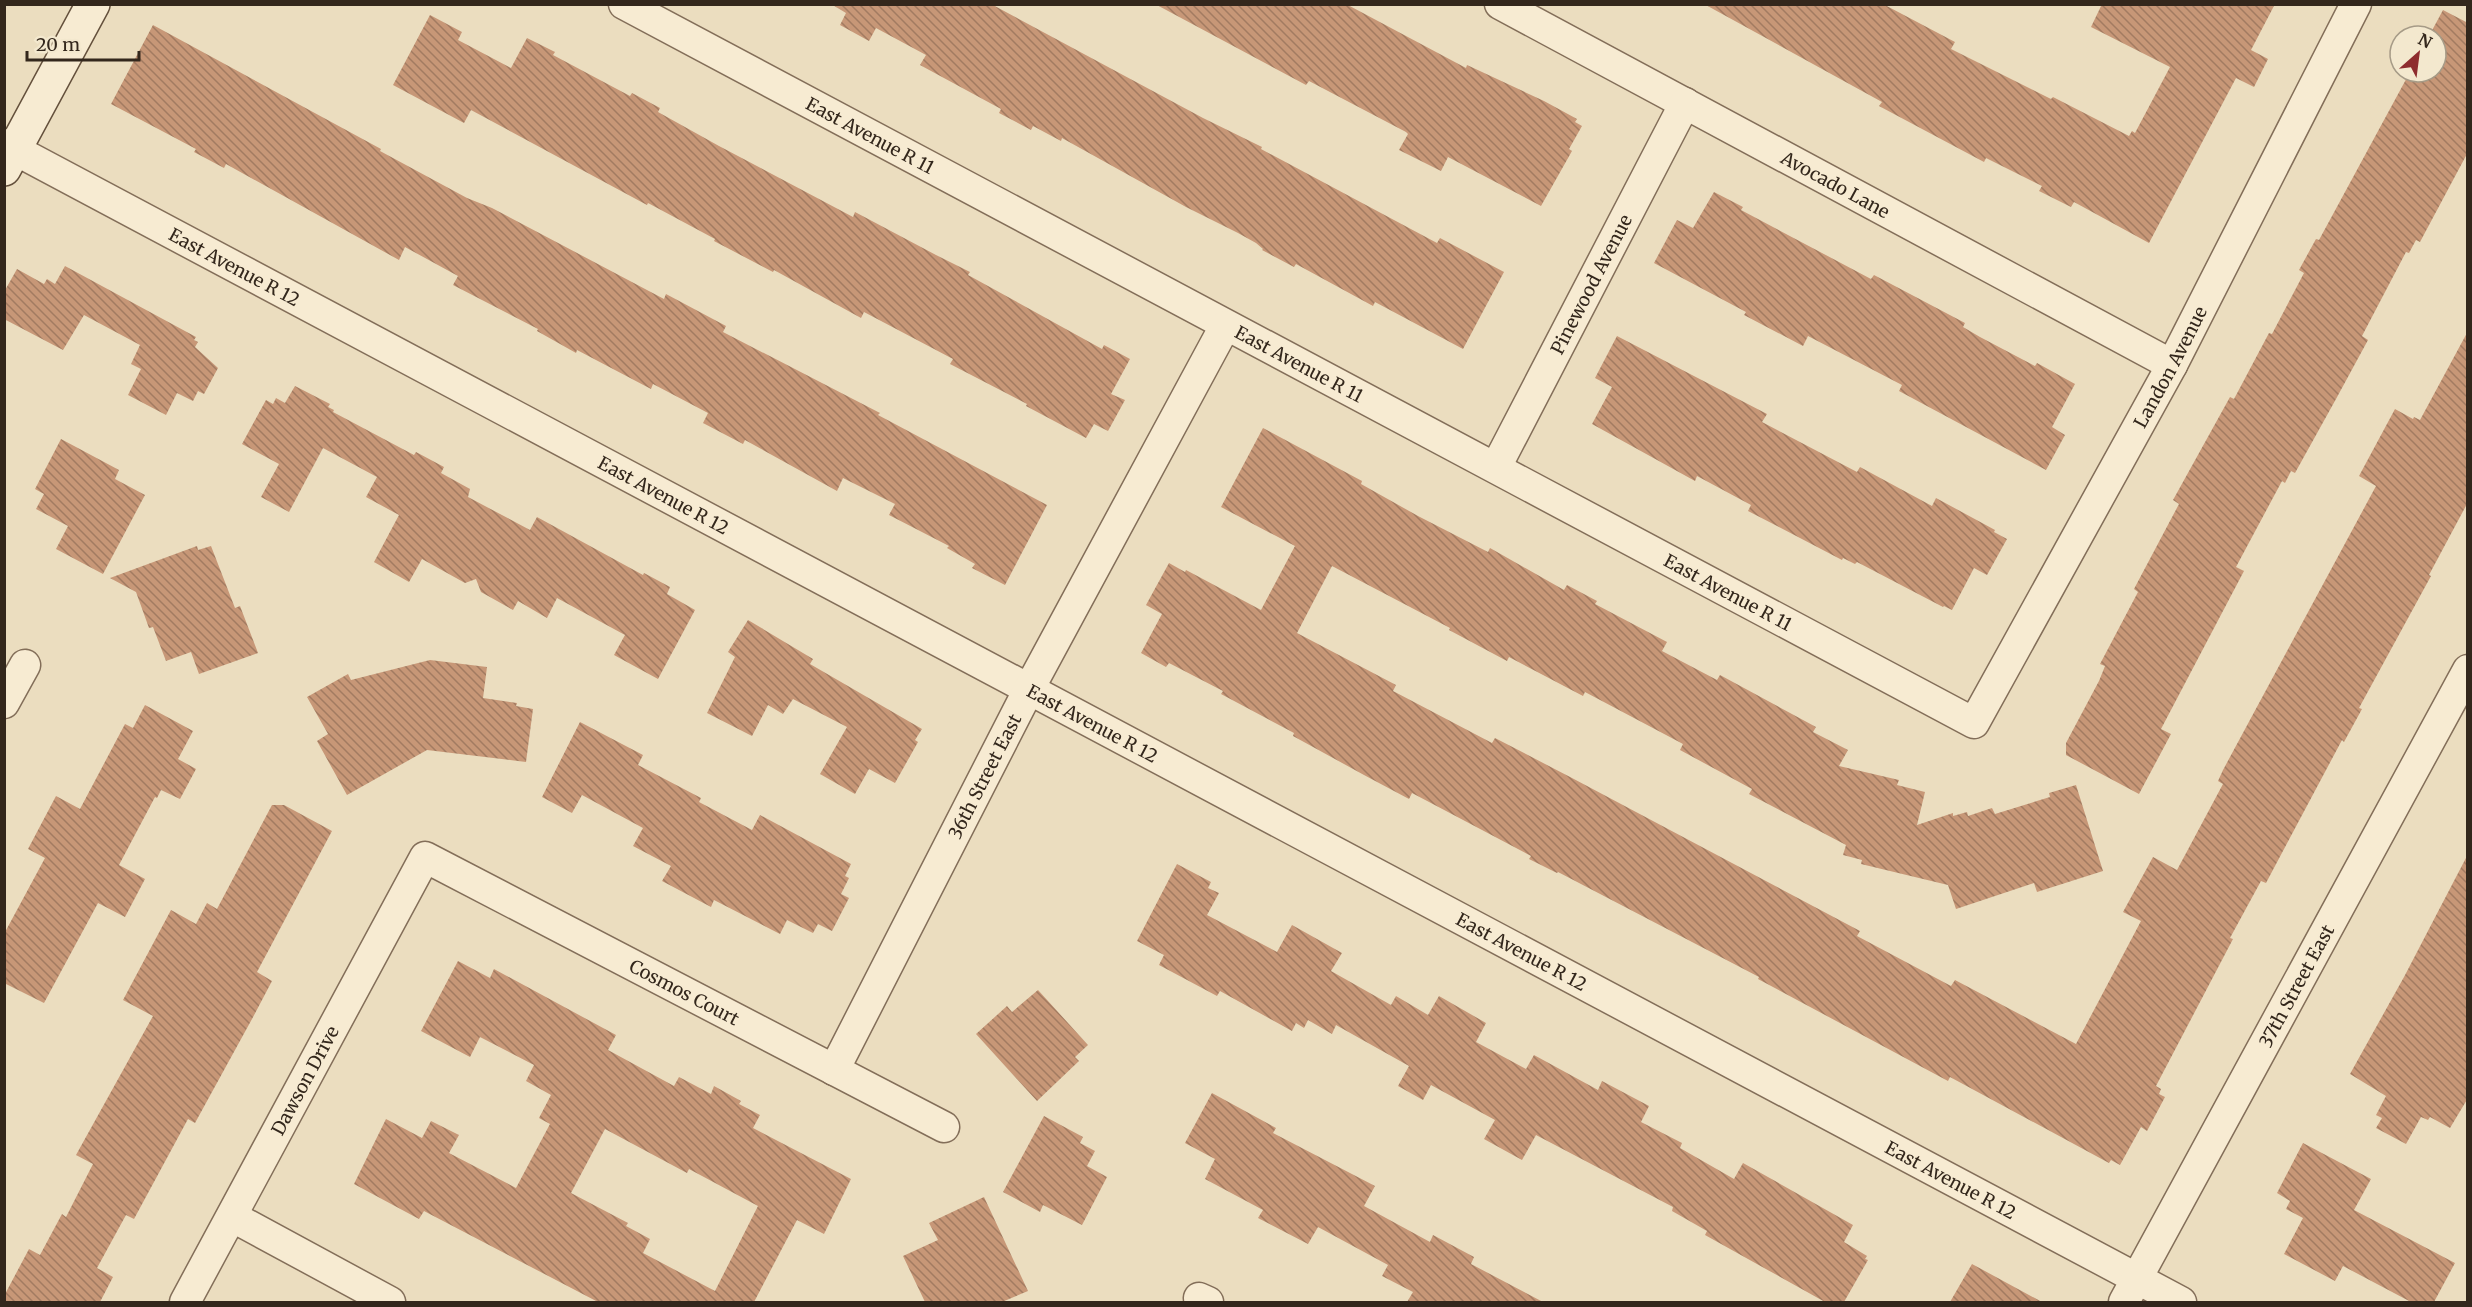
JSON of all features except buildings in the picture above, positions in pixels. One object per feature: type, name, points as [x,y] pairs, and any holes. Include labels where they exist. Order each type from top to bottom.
[{"type":"street","points":[[8,154],[93,4]]},
{"type":"street","name":"East Avenue R 11","points":[[624,4],[1974,723]]},
{"type":"street","name":"Avocado Lane","points":[[1500,4],[2172,365]]},
{"type":"street","name":"Landon Avenue","points":[[1974,723],[2172,365],[2356,4]]},
{"type":"street","name":"Pinewood Avenue","points":[[1496,467],[1685,102]]},
{"type":"street","name":"East Avenue R 12","points":[[8,154],[1029,689],[2131,1291],[2181,1302]]},
{"type":"street","name":"36th Street East","points":[[834,1070],[1029,689],[1225,326]]},
{"type":"street","points":[[4,703],[25,665]]},
{"type":"street","name":"37th Street East","points":[[2131,1291],[2468,670]]},
{"type":"street","name":"Cosmos Court","points":[[425,857],[944,1127]]},
{"type":"street","name":"Dawson Drive","points":[[185,1302],[233,1217],[425,857]]},
{"type":"street","points":[[233,1217],[390,1302]]}]
